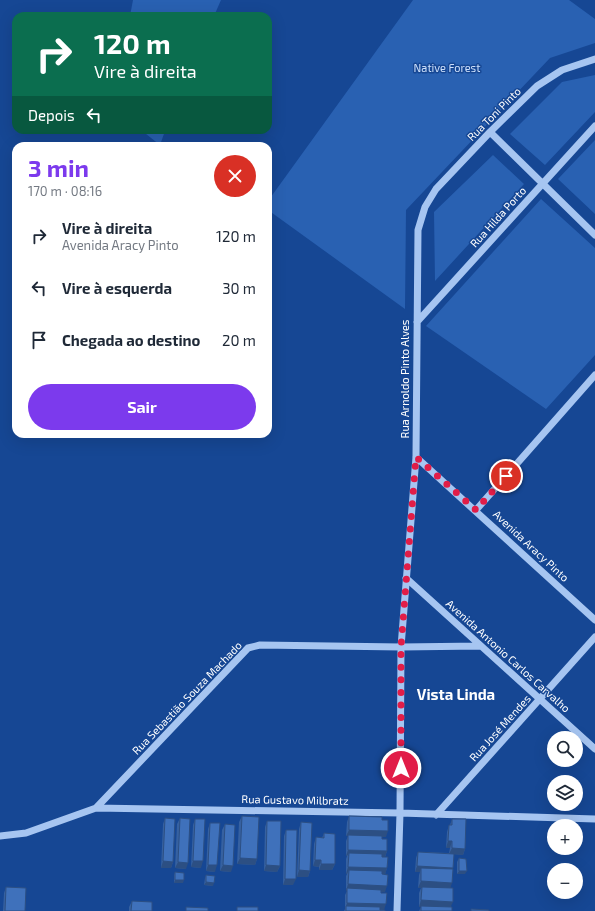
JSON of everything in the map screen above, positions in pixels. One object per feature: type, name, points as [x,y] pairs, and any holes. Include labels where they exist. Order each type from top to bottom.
[{"type":"street","name":"Rua Toni Pinto","points":[[425,207],[436,189],[490,132],[537,86],[562,70],[595,59]]},
{"type":"street","name":"Rua Hilda Porto","points":[[417,322],[595,126]]},
{"type":"street","points":[[490,132],[595,236]]},
{"type":"street","name":"Rua Arnoldo Pinto Alves","points":[[397,911],[400,813],[401,647],[416,457],[418,230],[425,207]]},
{"type":"street","points":[[476,510],[595,375]]},
{"type":"street","name":"Avenida Aracy Pinto","points":[[416,457],[476,510],[595,620]]},
{"type":"street","name":"Avenida Antonio Carlos Carvalho","points":[[406,578],[595,749]]},
{"type":"street","name":"Rua José Mendes","points":[[436,815],[595,637]]},
{"type":"street","name":"Rua Sebastião Souza Machado","points":[[96,808],[248,648],[260,645],[401,647],[480,646]]},
{"type":"street","name":"Rua Gustavo Milbratz","points":[[0,836],[26,833],[55,824],[96,808],[400,813],[595,819]]},
{"type":"green space","points":[[133,0],[221,0],[216,12],[131,12]]},
{"type":"green space","name":"Native Forest","points":[[413,0],[569,0],[595,19],[595,43],[550,58],[406,210],[405,309],[272,213],[272,195]]},
{"type":"green space","points":[[595,75],[595,112],[545,165],[510,134],[562,82]]},
{"type":"green space","points":[[146,134],[164,134],[161,142],[156,142]]},
{"type":"green space","points":[[595,140],[595,214],[558,179]]},
{"type":"green space","points":[[493,155],[524,184],[435,281],[434,212]]},
{"type":"green space","points":[[541,199],[595,248],[595,355],[546,409],[426,326]]},
{"type":"building","points":[[242,816],[259,817],[257,859],[240,858]]},
{"type":"building","points":[[349,816],[382,817],[382,820],[388,820],[388,831],[349,830]]},
{"type":"building","points":[[165,818],[175,819],[173,862],[163,861]]},
{"type":"building","points":[[180,818],[190,819],[188,863],[178,862]]},
{"type":"building","points":[[195,819],[205,819],[203,861],[193,861]]},
{"type":"building","points":[[452,819],[466,819],[465,849],[452,848],[452,841],[448,841],[449,825],[452,825]]},
{"type":"building","points":[[267,821],[281,821],[280,866],[266,865]]},
{"type":"building","points":[[301,822],[312,823],[310,871],[299,870]]},
{"type":"building","points":[[210,823],[220,823],[217,865],[208,865]]},
{"type":"building","points":[[225,824],[235,825],[233,866],[223,865]]},
{"type":"building","points":[[286,830],[297,830],[296,879],[285,879]]},
{"type":"building","points":[[324,833],[335,834],[335,864],[321,864],[321,860],[315,860],[316,837],[324,838]]},
{"type":"building","points":[[348,835],[382,836],[382,839],[387,839],[387,851],[348,850]]},
{"type":"building","points":[[418,852],[454,854],[453,868],[417,866]]},
{"type":"building","points":[[349,853],[382,854],[382,857],[388,857],[387,868],[348,867]]},
{"type":"building","points":[[459,858],[466,859],[467,871],[459,871]]},
{"type":"building","points":[[421,868],[453,869],[452,883],[421,881]]},
{"type":"building","points":[[349,870],[382,871],[382,874],[388,875],[387,886],[348,884]]},
{"type":"building","points":[[175,872],[184,873],[184,880],[175,880]]},
{"type":"building","points":[[206,875],[215,876],[214,883],[206,882]]},
{"type":"building","points":[[6,887],[26,888],[25,911],[5,911]]},
{"type":"building","points":[[422,887],[453,888],[453,902],[421,900]]},
{"type":"building","points":[[347,888],[381,890],[381,893],[387,893],[386,904],[347,903]]},
{"type":"building","points":[[132,901],[152,902],[152,911],[131,911]]},
{"type":"building","points":[[346,906],[380,907],[380,910],[385,911],[346,911]]},
{"type":"building","points":[[421,906],[452,907],[452,911],[421,911]]},
{"type":"building","points":[[186,907],[208,908],[208,911],[186,911]]},
{"type":"building","points":[[237,907],[258,907],[258,911],[237,911]]},
{"type":"building","points":[[471,909],[489,910],[489,911],[471,911]]},
{"type":"district","name":"Vista Linda","points":[[456,695]]},
{"type":"route","points":[[401,768],[401,647],[416,457],[476,510],[506,476]]}]
